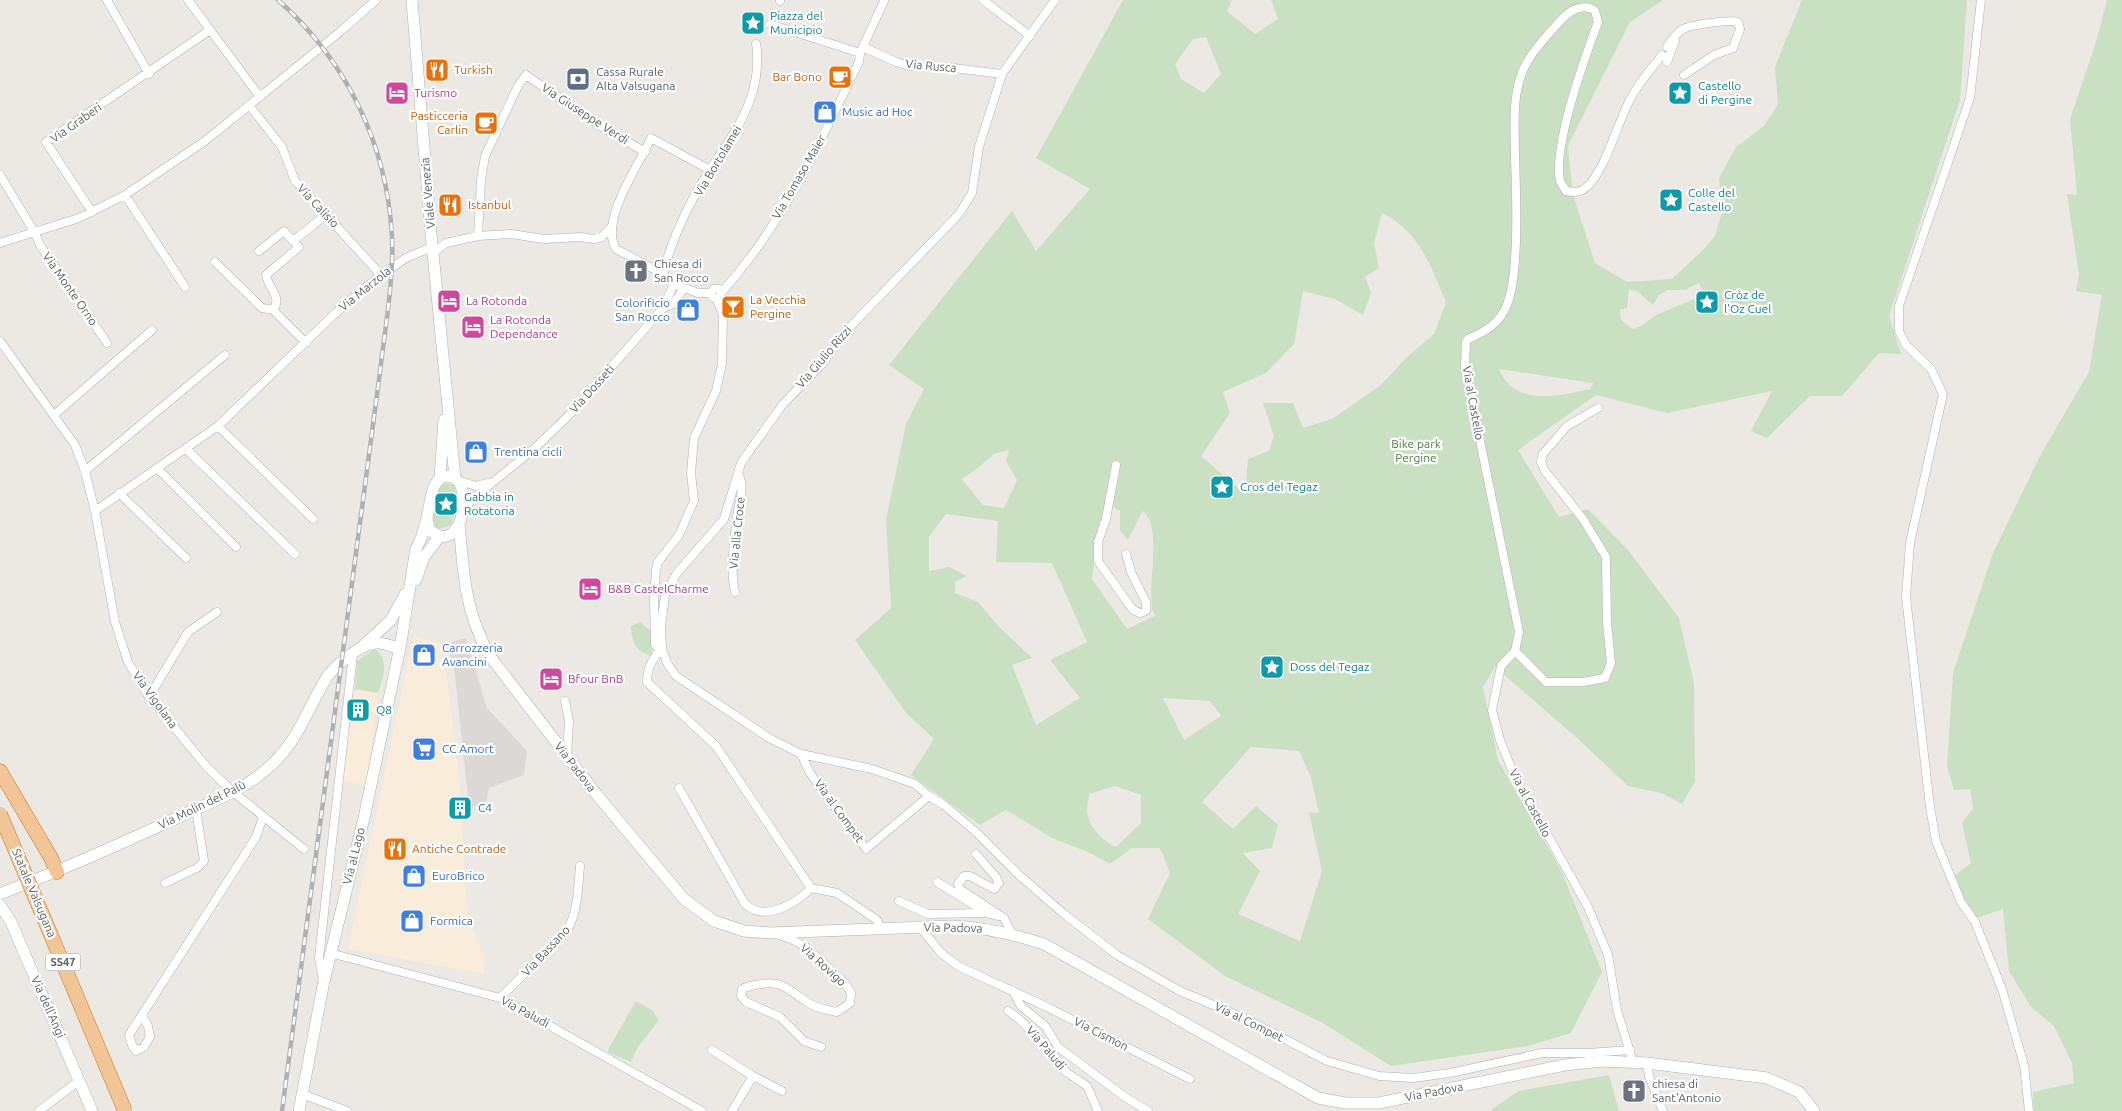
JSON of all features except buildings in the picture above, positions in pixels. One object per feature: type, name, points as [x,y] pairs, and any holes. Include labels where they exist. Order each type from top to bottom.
[{"type":"highway","points":[[0,771],[51,858],[57,872]]},
{"type":"highway","name":"Statale Valsugana","points":[[0,814],[125,1111]]},
{"type":"highway","name":"Statale Valsugana","points":[[0,836],[116,1111]]},
{"type":"main road","name":"Viale Venezia","points":[[412,0],[432,247],[446,386],[458,480],[464,494],[459,524]]},
{"type":"main road","name":"Viale Venezia","points":[[409,601],[416,549],[422,536],[434,486],[440,478],[446,386]]},
{"type":"main road","points":[[440,478],[446,476],[458,480]]},
{"type":"main road","points":[[427,518],[429,529],[443,536]]},
{"type":"main road","points":[[409,601],[424,557],[443,536],[453,534],[459,524]]},
{"type":"main road","name":"Via Padova","points":[[459,524],[468,604],[478,634],[489,656],[567,756],[684,899],[714,921],[744,931],[770,933],[920,927],[973,927],[1012,934],[1053,948],[1302,1090],[1318,1098],[1345,1103],[1379,1103],[1564,1065],[1602,1061],[1647,1063],[1767,1078],[1799,1092],[1814,1111]]},
{"type":"main road","name":"Via Padova","points":[[443,536],[457,546],[461,554]]},
{"type":"main road","points":[[353,654],[397,613],[411,578]]},
{"type":"main road","name":"Via al Lago","points":[[299,1111],[324,981],[364,818],[409,601]]},
{"type":"main road","points":[[353,654],[373,644],[400,646],[395,634],[377,633]]},
{"type":"main road","name":"Via Molin del Palù","points":[[0,894],[57,872],[196,809],[258,777],[280,757],[298,733],[328,674],[353,654]]},
{"type":"main road","name":"Via dell'Angi","points":[[0,904],[11,922],[92,1111]]},
{"type":"street","points":[[107,0],[149,74]]},
{"type":"street","points":[[188,0],[260,97]]},
{"type":"street","points":[[0,243],[35,233],[92,212],[125,195],[205,141],[341,31],[376,0]]},
{"type":"street","name":"Via Tomaso Maier","points":[[716,295],[758,247],[795,188],[859,62],[862,50],[884,0]]},
{"type":"street","points":[[983,0],[1030,36]]},
{"type":"street","name":"Via Giulio Rizzi","points":[[662,649],[661,627],[666,595],[677,573],[724,519],[739,475],[741,463],[783,404],[821,365],[851,326],[959,214],[972,193],[979,147],[1002,74],[1055,0]]},
{"type":"street","points":[[1982,0],[1970,98],[1899,306],[1899,331],[1906,345],[1932,369],[1943,394],[1912,534],[1906,597],[1919,718],[1936,841],[1961,902],[1975,922],[2002,989],[2024,1065],[2029,1111]]},
{"type":"street","name":"Via al Castello","points":[[1633,1062],[1617,1010],[1608,955],[1588,907],[1514,775],[1500,740],[1492,710],[1501,666],[1515,651],[1520,632],[1465,367],[1465,348],[1468,339],[1499,320],[1507,304],[1515,265],[1514,113],[1517,88],[1526,63],[1542,42],[1571,11],[1584,7],[1596,11],[1598,22],[1563,133],[1559,160],[1560,182],[1566,191],[1578,192],[1594,179],[1631,96],[1665,58],[1678,34]]},
{"type":"street","points":[[1667,47],[1687,27],[1730,20],[1736,21],[1740,27],[1733,48],[1708,59],[1684,75]]},
{"type":"street","name":"Via Rusca","points":[[770,24],[862,50],[910,66],[954,68],[1002,74]]},
{"type":"street","name":"Via Graberi","points":[[92,212],[46,142],[149,74],[210,30]]},
{"type":"street","name":"Via Bortolamei","points":[[663,274],[668,254],[710,170],[733,138],[747,111],[756,80],[756,44]]},
{"type":"street","name":"Via Giuseppe Verdi","points":[[478,236],[481,180],[485,156],[518,86],[526,75],[597,124],[645,152]]},
{"type":"street","name":"Via Calisio","points":[[249,105],[282,147],[295,181],[381,274]]},
{"type":"street","points":[[432,247],[478,236],[511,234],[544,239],[602,237],[611,227],[619,204],[651,138],[710,170]]},
{"type":"street","name":"Via Monte Orno","points":[[0,175],[35,233],[40,245],[107,343]]},
{"type":"street","points":[[125,195],[185,287]]},
{"type":"street","points":[[293,241],[327,214]]},
{"type":"street","points":[[611,227],[613,244],[616,249],[663,274],[674,284],[698,293],[716,295]]},
{"type":"street","points":[[259,251],[284,230],[299,247],[266,275],[267,282],[276,294],[276,305],[273,310]]},
{"type":"street","name":"Via Marzola","points":[[95,511],[218,426],[343,306],[381,274],[406,258],[446,243]]},
{"type":"street","points":[[215,262],[262,308],[273,310],[306,343]]},
{"type":"street","name":"Via Dosseti","points":[[462,512],[472,499],[534,449],[571,413],[663,308],[674,284]]},
{"type":"street","points":[[663,308],[673,304],[684,288]]},
{"type":"street","name":"Via al Compet","points":[[716,295],[723,315],[722,364],[716,391],[694,438],[691,473],[694,501],[679,535],[658,562],[656,570],[654,598],[656,645],[662,649],[667,663],[676,676],[769,738],[801,754],[872,769],[915,784],[929,796],[944,805],[1064,914],[1117,955],[1180,991],[1244,1018],[1327,1061],[1379,1076],[1413,1078],[1450,1073],[1542,1053],[1588,1053],[1630,1050]]},
{"type":"street","points":[[54,415],[152,330]]},
{"type":"street","name":"Via Vigolana","points":[[0,341],[74,445],[85,471],[95,511],[115,622],[128,662],[149,696],[207,767],[232,792],[304,849]]},
{"type":"street","points":[[85,471],[226,355]]},
{"type":"street","points":[[1515,651],[1546,682],[1583,682],[1605,678],[1611,663],[1607,623],[1606,557],[1583,519],[1545,471],[1542,462],[1542,454],[1567,426],[1598,408]]},
{"type":"street","points":[[218,426],[313,519]]},
{"type":"street","points":[[186,449],[295,554]]},
{"type":"street","points":[[1116,465],[1106,519],[1098,542],[1098,561],[1133,610],[1140,613],[1146,611],[1146,602],[1131,572],[1126,554]]},
{"type":"street","points":[[158,469],[236,547]]},
{"type":"street","name":"Via alla Croce","points":[[735,592],[732,581],[737,518],[743,484],[739,475]]},
{"type":"street","points":[[458,480],[476,486],[495,481]]},
{"type":"street","points":[[119,493],[186,558]]},
{"type":"street","points":[[149,696],[188,632],[217,612]]},
{"type":"street","points":[[662,649],[653,658],[647,675],[647,682],[716,746],[811,888],[837,893],[877,920],[881,929]]},
{"type":"street","points":[[324,981],[319,958],[353,654]]},
{"type":"street","points":[[565,701],[569,721],[567,756]]},
{"type":"street","name":"Via al Compet","points":[[801,754],[810,772],[866,849],[929,796]]},
{"type":"street","points":[[679,788],[745,904],[755,910],[772,912],[803,896],[811,888]]},
{"type":"street","points":[[166,882],[197,868],[204,861],[196,809]]},
{"type":"street","points":[[142,1015],[256,837],[263,817]]},
{"type":"street","points":[[976,854],[996,877],[999,884],[994,889],[970,876],[964,876],[958,884],[960,889],[1004,918],[1012,934]]},
{"type":"street","name":"Via Bassano","points":[[500,998],[566,932],[571,924],[578,891],[580,866]]},
{"type":"street","points":[[937,882],[987,913],[1004,918]]},
{"type":"street","points":[[899,901],[928,914],[987,913]]},
{"type":"street","name":"Via Cismon","points":[[920,927],[941,953],[958,966],[1012,990],[1190,1079]]},
{"type":"street","name":"Via Rovigo","points":[[770,933],[791,939],[806,947],[845,983],[851,993],[850,1003],[836,1012],[827,1010],[808,1004],[782,985],[771,982],[748,986],[742,989],[741,996],[746,1002],[780,1017],[804,1041],[821,1047]]},
{"type":"street","name":"Via Paludi","points":[[330,954],[500,998],[702,1111]]},
{"type":"street","points":[[1012,990],[1021,1006],[1046,1027],[1058,1047],[1125,1097],[1148,1111]]},
{"type":"street","name":"Via Paludi","points":[[1008,1011],[1018,1018],[1048,1048],[1066,1072],[1087,1086],[1098,1111]]},
{"type":"street","points":[[712,1050],[753,1076],[782,1091]]},
{"type":"street","points":[[1647,1063],[1649,1076],[1662,1111]]},
{"type":"street","points":[[732,1111],[753,1076]]},
{"type":"street","points":[[39,1111],[80,1080]]},
{"type":"street","points":[[302,1094],[347,1111]]},
{"type":"shaded area","points":[[413,636],[443,644],[459,779],[467,912],[484,959],[484,974],[348,949]]},
{"type":"shaded area","points":[[466,638],[487,708],[527,751],[524,775],[489,788],[486,803],[469,807],[455,675],[448,643]]},
{"type":"shaded area","points":[[355,689],[378,693],[366,786],[342,780]]},
{"type":"green space","name":"Bike park Pergine","points":[[1123,0],[1232,0],[1227,11],[1255,34],[1278,19],[1271,0],[1663,0],[1630,22],[1568,146],[1573,195],[1595,263],[1627,282],[1672,279],[1715,236],[1722,212],[1719,178],[1736,147],[1764,126],[1778,104],[1775,67],[1802,0],[1967,0],[1960,100],[1889,316],[1901,354],[1879,353],[1842,396],[1810,396],[1767,438],[1751,431],[1772,391],[1667,413],[1596,395],[1518,450],[1559,517],[1588,509],[1628,550],[1679,618],[1694,683],[1695,781],[1682,804],[1661,793],[1628,786],[1577,738],[1495,667],[1483,687],[1498,760],[1562,872],[1602,972],[1571,1033],[1528,1046],[1391,1066],[1321,1022],[1225,976],[1148,919],[1170,873],[1160,848],[1132,848],[1110,864],[1088,852],[1052,838],[1006,810],[980,825],[911,775],[934,739],[906,713],[855,640],[891,608],[886,519],[906,424],[924,389],[889,365],[1012,211],[1036,251],[1090,189],[1036,158]],"holes":[[[1206,37],[1221,74],[1204,93],[1181,79],[1175,64],[1193,39]],[[1382,213],[1395,221],[1415,240],[1435,275],[1446,302],[1434,334],[1406,358],[1381,385],[1332,419],[1303,428],[1293,403],[1263,403],[1274,436],[1269,451],[1248,459],[1245,494],[1201,456],[1230,413],[1223,392],[1266,373],[1294,344],[1303,291],[1335,299],[1363,315],[1371,293],[1365,277],[1379,268],[1374,243]],[[1699,283],[1704,295],[1656,315],[1641,326],[1633,329],[1622,319],[1620,310],[1627,308],[1629,289],[1637,291],[1653,305],[1659,295],[1668,290],[1685,290]],[[1499,369],[1593,383],[1590,389],[1565,394],[1552,396],[1526,394],[1515,389],[1506,381]],[[1009,450],[1006,461],[1017,480],[1004,508],[983,505],[962,479],[994,454]],[[1112,506],[1120,511],[1120,530],[1128,540],[1143,511],[1149,519],[1152,529],[1151,595],[1155,616],[1127,629],[1092,579],[1099,522]],[[946,514],[998,521],[996,562],[1052,563],[1087,642],[1050,660],[1080,698],[1036,725],[1012,665],[1032,658],[999,627],[978,602],[955,593],[955,582],[966,576],[950,567],[929,571],[929,537]],[[1163,698],[1210,701],[1221,716],[1184,740]],[[1251,747],[1299,751],[1311,777],[1319,813],[1309,812],[1322,871],[1300,941],[1238,914],[1260,871],[1243,853],[1272,848],[1278,825],[1256,806],[1233,829],[1202,802]],[[1115,786],[1141,795],[1141,823],[1116,847],[1101,837],[1093,828],[1087,811],[1089,794]]]},
{"type":"green space","points":[[2107,0],[2122,0],[2122,1111],[2034,1111],[2033,1092],[2074,1083],[2072,1063],[2054,1026],[2031,1007],[2009,971],[2003,909],[1973,919],[1954,876],[1971,863],[1962,823],[1973,808],[1970,789],[1954,790],[1947,767],[1953,673],[1993,553],[2041,454],[2089,372],[2102,295],[2076,291],[2079,275],[2067,194],[2077,195],[2070,119],[2096,42]]},
{"type":"green space","points":[[445,483],[454,485],[457,500],[451,525],[439,529],[435,527],[432,515],[439,487]]},
{"type":"green space","points":[[640,622],[654,634],[651,656],[641,651],[635,645],[632,637],[631,626]]},
{"type":"green space","points":[[375,649],[380,654],[384,664],[378,693],[355,689],[357,661]]},
{"type":"green space","points":[[636,1001],[652,1010],[659,1020],[637,1048],[631,1062],[608,1052]]},
{"type":"green space","points":[[1609,1075],[1619,1111],[1491,1111],[1519,1091]]},
{"type":"railway","points":[[278,0],[303,24],[324,50],[343,77],[359,107],[372,137],[382,169],[392,236],[390,287],[380,372],[282,1111]]},
{"type":"place","name":"Piazza del Municipio","points":[[753,23]]},
{"type":"place","name":"Turkish","points":[[437,70]]},
{"type":"place","name":"Bar Bono","points":[[840,77]]},
{"type":"place","name":"Cassa Rurale Alta Valsugana","points":[[578,79]]},
{"type":"place","name":"Turismo","points":[[397,93]]},
{"type":"place","name":"Castello di Pergine","points":[[1680,93]]},
{"type":"place","name":"Music ad Hoc","points":[[825,112]]},
{"type":"place","name":"Pasticceria Carlin","points":[[486,123]]},
{"type":"place","name":"Colle del Castello","points":[[1671,200]]},
{"type":"place","name":"Istanbul","points":[[450,205]]},
{"type":"place","name":"Chiesa di San Rocco","points":[[636,271]]},
{"type":"place","name":"La Rotonda","points":[[449,301]]},
{"type":"place","name":"Cròz de l'Oz Cuel","points":[[1707,302]]},
{"type":"place","name":"La Vecchia Pergine","points":[[733,307]]},
{"type":"place","name":"Colorificio San Rocco","points":[[688,310]]},
{"type":"place","name":"La Rotonda Dependance","points":[[473,327]]},
{"type":"place","name":"Trentina cicli","points":[[476,452]]},
{"type":"place","name":"Cros del Tegaz","points":[[1222,487]]},
{"type":"place","name":"Gabbia in Rotatoria","points":[[446,504]]},
{"type":"place","name":"B&B CastelCharme","points":[[590,589]]},
{"type":"place","name":"Carrozzeria Avancini","points":[[424,655]]},
{"type":"place","name":"Doss del Tegaz","points":[[1272,667]]},
{"type":"place","name":"Bfour BnB","points":[[551,679]]},
{"type":"place","name":"Q8","points":[[358,710]]},
{"type":"place","name":"CC Amort","points":[[424,749]]},
{"type":"place","name":"C4","points":[[460,808]]},
{"type":"place","name":"Antiche Contrade","points":[[395,849]]},
{"type":"place","name":"EuroBrico","points":[[414,876]]},
{"type":"place","name":"Formica","points":[[412,921]]},
{"type":"place","name":"chiesa di Sant'Antonio","points":[[1634,1091]]}]
